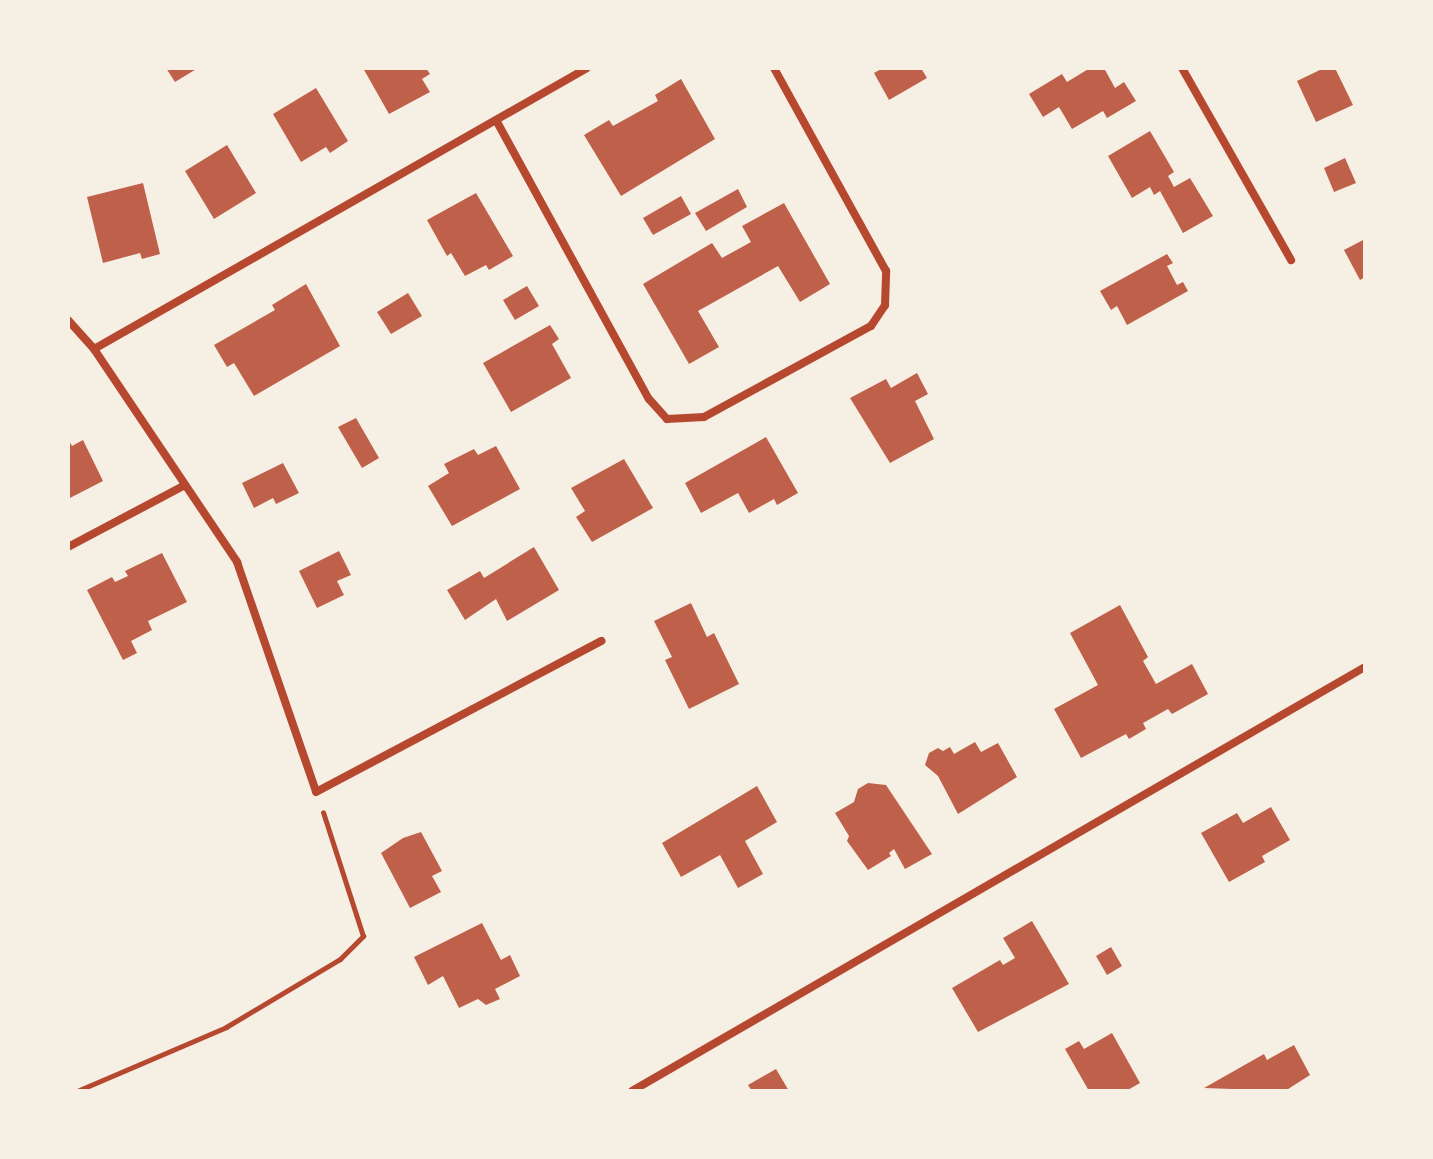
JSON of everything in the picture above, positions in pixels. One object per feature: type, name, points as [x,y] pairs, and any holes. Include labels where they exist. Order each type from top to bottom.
[{"type":"street","points":[[94,349],[587,68]]},
{"type":"street","points":[[496,120],[649,399],[667,419],[704,417],[871,326],[885,305],[886,271],[774,68]]},
{"type":"street","points":[[1182,68],[1291,260]]},
{"type":"street","points":[[68,320],[94,349],[237,562],[316,792],[601,641]]},
{"type":"street","points":[[68,547],[185,485]]},
{"type":"street","points":[[632,1091],[1365,667]]},
{"type":"path","points":[[77,1091],[226,1027],[340,959],[363,936],[316,792]]},
{"type":"building","points":[[166,68],[198,68],[175,82]]},
{"type":"building","points":[[363,68],[426,68],[430,74],[422,79],[430,92],[389,114]]},
{"type":"building","points":[[883,68],[921,68],[927,78],[889,100],[874,73]]},
{"type":"building","points":[[1090,68],[1104,68],[1115,88],[1124,82],[1136,101],[1107,118],[1103,111],[1072,129],[1059,107],[1043,117],[1029,94],[1062,74],[1067,82]]},
{"type":"building","points":[[1324,68],[1335,68],[1353,105],[1316,122],[1297,81]]},
{"type":"building","points":[[681,79],[715,139],[621,196],[584,135],[609,120],[613,126],[658,101],[655,95]]},
{"type":"building","points":[[316,88],[348,141],[330,153],[326,147],[301,162],[273,114]]},
{"type":"building","points":[[1150,131],[1174,172],[1168,176],[1174,187],[1190,178],[1213,216],[1183,233],[1160,191],[1154,195],[1150,187],[1132,198],[1108,156]]},
{"type":"building","points":[[227,145],[256,193],[214,219],[185,171]]},
{"type":"building","points":[[1345,158],[1356,183],[1334,192],[1324,168]]},
{"type":"building","points":[[143,183],[160,254],[142,259],[140,253],[103,263],[87,197]]},
{"type":"building","points":[[738,189],[747,207],[706,231],[695,213]]},
{"type":"building","points":[[476,193],[513,256],[489,270],[486,265],[465,276],[451,253],[447,256],[427,220]]},
{"type":"building","points":[[681,196],[691,214],[653,235],[643,218]]},
{"type":"building","points":[[784,203],[830,284],[800,302],[778,266],[698,311],[719,347],[689,364],[643,284],[712,243],[722,258],[751,242],[742,226]]},
{"type":"building","points":[[1365,239],[1365,277],[1360,280],[1344,250]]},
{"type":"building","points":[[1167,254],[1173,263],[1167,266],[1177,285],[1183,282],[1188,291],[1127,325],[1117,306],[1111,310],[1100,291]]},
{"type":"building","points":[[306,284],[340,346],[254,396],[234,363],[227,367],[214,345],[275,310],[272,305]]},
{"type":"building","points":[[527,286],[539,306],[515,320],[503,300]]},
{"type":"building","points":[[408,293],[422,316],[391,334],[377,312]]},
{"type":"building","points":[[550,325],[559,339],[552,344],[571,378],[511,412],[483,363]]},
{"type":"building","points":[[917,373],[928,394],[915,401],[934,439],[890,463],[850,398],[886,379],[891,388]]},
{"type":"building","points":[[356,418],[379,458],[362,468],[338,427]]},
{"type":"building","points":[[766,437],[798,493],[777,505],[774,499],[749,513],[738,493],[701,513],[685,483]]},
{"type":"building","points":[[68,439],[72,446],[83,440],[103,481],[68,499]]},
{"type":"building","points":[[496,446],[520,489],[452,526],[428,486],[449,473],[444,464],[474,449],[478,455]]},
{"type":"building","points":[[624,459],[653,508],[592,542],[576,517],[585,511],[571,488]]},
{"type":"building","points":[[283,463],[299,493],[276,504],[273,498],[254,508],[242,483]]},
{"type":"building","points":[[534,547],[559,590],[507,621],[496,599],[465,620],[447,590],[480,571],[484,578]]},
{"type":"building","points":[[339,551],[351,575],[337,581],[344,595],[317,608],[299,571]]},
{"type":"building","points":[[162,553],[187,602],[148,621],[152,630],[131,641],[137,653],[123,660],[87,590],[112,577],[115,582],[128,576],[125,571]]},
{"type":"building","points":[[691,603],[707,637],[714,633],[739,684],[689,709],[665,660],[672,657],[654,621]]},
{"type":"building","points":[[1120,605],[1148,657],[1143,661],[1156,684],[1192,664],[1208,694],[1172,714],[1168,709],[1143,723],[1146,729],[1129,739],[1126,734],[1081,758],[1054,709],[1098,685],[1070,633]]},
{"type":"building","points":[[975,742],[981,752],[998,743],[1017,777],[958,814],[938,776],[925,765],[929,753],[938,748],[943,751],[950,747],[954,754]]},
{"type":"building","points":[[868,783],[886,785],[932,854],[905,869],[894,849],[889,853],[891,856],[868,870],[847,841],[849,836],[835,813],[854,802],[858,789]]},
{"type":"building","points":[[757,786],[777,822],[745,841],[763,874],[738,888],[720,855],[681,877],[662,843]]},
{"type":"building","points":[[1271,807],[1290,840],[1262,856],[1265,862],[1229,882],[1201,833],[1237,813],[1243,823]]},
{"type":"building","points":[[421,832],[442,871],[432,876],[441,892],[410,908],[381,853],[403,838]]},
{"type":"building","points":[[1032,921],[1069,984],[978,1032],[952,988],[1000,960],[1003,965],[1015,958],[1003,938]]},
{"type":"building","points":[[482,923],[501,960],[510,955],[520,976],[495,989],[500,999],[486,1005],[478,999],[459,1008],[443,976],[428,985],[414,957]]},
{"type":"building","points":[[1111,947],[1122,966],[1107,975],[1096,956]]},
{"type":"building","points":[[1112,1033],[1140,1083],[1126,1091],[1089,1091],[1065,1049],[1079,1041],[1084,1049]]},
{"type":"building","points":[[1294,1045],[1310,1075],[1285,1091],[1204,1088],[1264,1054],[1267,1060]]},
{"type":"building","points":[[776,1069],[789,1091],[752,1091],[748,1085]]}]
